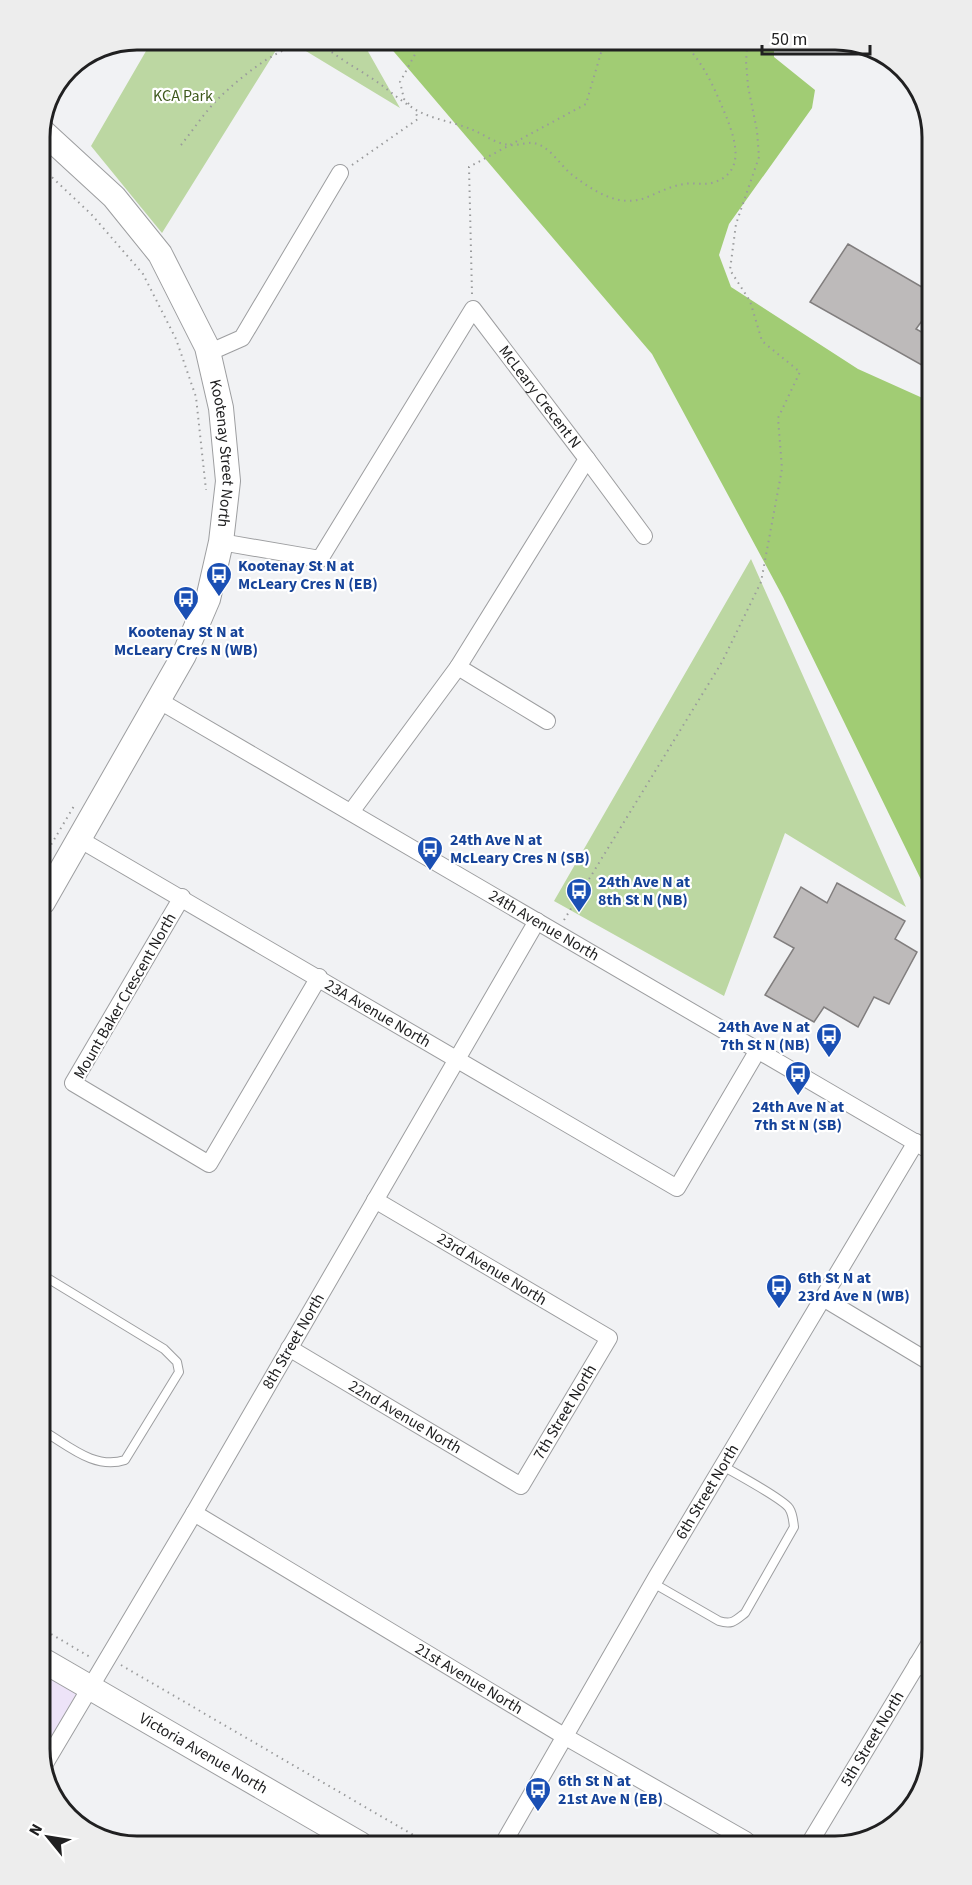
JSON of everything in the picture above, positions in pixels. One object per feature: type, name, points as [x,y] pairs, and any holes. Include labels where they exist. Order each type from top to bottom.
[{"type":"street","name":"Kootenay Street North","points":[[50,138],[114,197],[160,254],[208,353],[221,408],[228,481],[221,542],[208,599],[184,655],[50,889]]},
{"type":"street","points":[[208,353],[242,338],[340,173]]},
{"type":"street","points":[[221,542],[320,559],[472,309]]},
{"type":"street","name":"McLeary Crecent N","points":[[351,813],[458,667],[587,459],[472,309]]},
{"type":"street","points":[[587,459],[644,536]]},
{"type":"street","points":[[458,667],[548,721]]},
{"type":"street","name":"24th Avenue North","points":[[158,700],[922,1146]]},
{"type":"street","name":"23A Avenue North","points":[[80,839],[677,1188],[758,1050]]},
{"type":"street","name":"Mount Baker Crescent North","points":[[182,897],[73,1083],[209,1164],[319,977]]},
{"type":"street","name":"8th Street North","points":[[50,1755],[194,1513],[537,921]]},
{"type":"street","name":"6th Street North","points":[[508,1836],[653,1583],[915,1142]]},
{"type":"street","name":"23rd Avenue North","points":[[375,1200],[609,1338]]},
{"type":"street","points":[[823,1298],[922,1358]]},
{"type":"street","name":"7th Street North","points":[[521,1486],[609,1338]]},
{"type":"street","name":"22nd Avenue North","points":[[289,1348],[521,1486]]},
{"type":"street","name":"21st Avenue North","points":[[194,1513],[564,1736],[739,1836]]},
{"type":"street","name":"5th Street North","points":[[814,1836],[922,1656]]},
{"type":"street","name":"Victoria Avenue North","points":[[50,1664],[345,1835]]},
{"type":"street","points":[[917,1664],[922,1667]]},
{"type":"lane","points":[[50,1280],[164,1349],[177,1362],[179,1372],[125,1460],[114,1464],[103,1464],[50,1435]]},
{"type":"lane","points":[[653,1583],[718,1621],[728,1624],[745,1612],[794,1527],[793,1517],[788,1506],[778,1498],[723,1466]]},
{"type":"path","points":[[181,145],[220,97],[261,64],[284,50]]},
{"type":"path","points":[[329,50],[415,110],[474,130],[494,141],[510,145],[534,143],[548,151],[571,173],[600,193],[612,199],[625,201],[643,199],[684,183],[710,184],[723,179],[734,164],[736,153],[731,130],[710,79],[691,50]]},
{"type":"path","points":[[340,173],[418,119],[415,110],[404,99],[400,82],[417,50]]},
{"type":"path","points":[[472,309],[469,167],[586,104],[602,50]]},
{"type":"path","points":[[556,932],[722,662],[761,582],[782,469],[778,418],[800,372],[762,341],[750,301],[730,270],[736,224],[759,157],[758,131],[748,86],[747,50]]},
{"type":"path","points":[[50,175],[92,215],[143,274],[176,339],[196,397],[207,496]]},
{"type":"path","points":[[50,1633],[104,1665]]},
{"type":"shaded area","points":[[50,1656],[92,1681],[50,1752]]},
{"type":"green space","name":"KCA Park","points":[[147,50],[276,50],[162,233],[91,146]]},
{"type":"green space","points":[[304,50],[367,50],[400,108]]},
{"type":"green space","points":[[392,50],[774,50],[774,57],[815,90],[812,108],[729,224],[719,255],[731,287],[858,369],[922,398],[922,882],[783,597],[652,354]]},
{"type":"green space","points":[[751,559],[906,907],[785,833],[724,996],[554,901]]},
{"type":"building","points":[[848,244],[922,287],[922,321],[916,329],[922,332],[922,365],[810,302]]},
{"type":"building","points":[[837,883],[905,921],[895,939],[917,952],[889,1004],[874,997],[858,1027],[824,1007],[814,1022],[765,995],[794,948],[774,937],[801,887],[827,903]]},
{"type":"place","name":"Kootenay St N at McLeary Cres N (EB)","points":[[219,598]]},
{"type":"place","name":"Kootenay St N at McLeary Cres N (WB)","points":[[186,622]]},
{"type":"place","name":"24th Ave N at McLeary Cres N (SB)","points":[[430,872]]},
{"type":"place","name":"24th Ave N at 8th St N (NB)","points":[[579,914]]},
{"type":"place","name":"24th Ave N at 7th St N (NB)","points":[[829,1059]]},
{"type":"place","name":"24th Ave N at 7th St N (SB)","points":[[798,1097]]},
{"type":"place","name":"6th St N at 23rd Ave N (WB)","points":[[779,1310]]},
{"type":"place","name":"6th St N at 21st Ave N (EB)","points":[[538,1813]]}]
